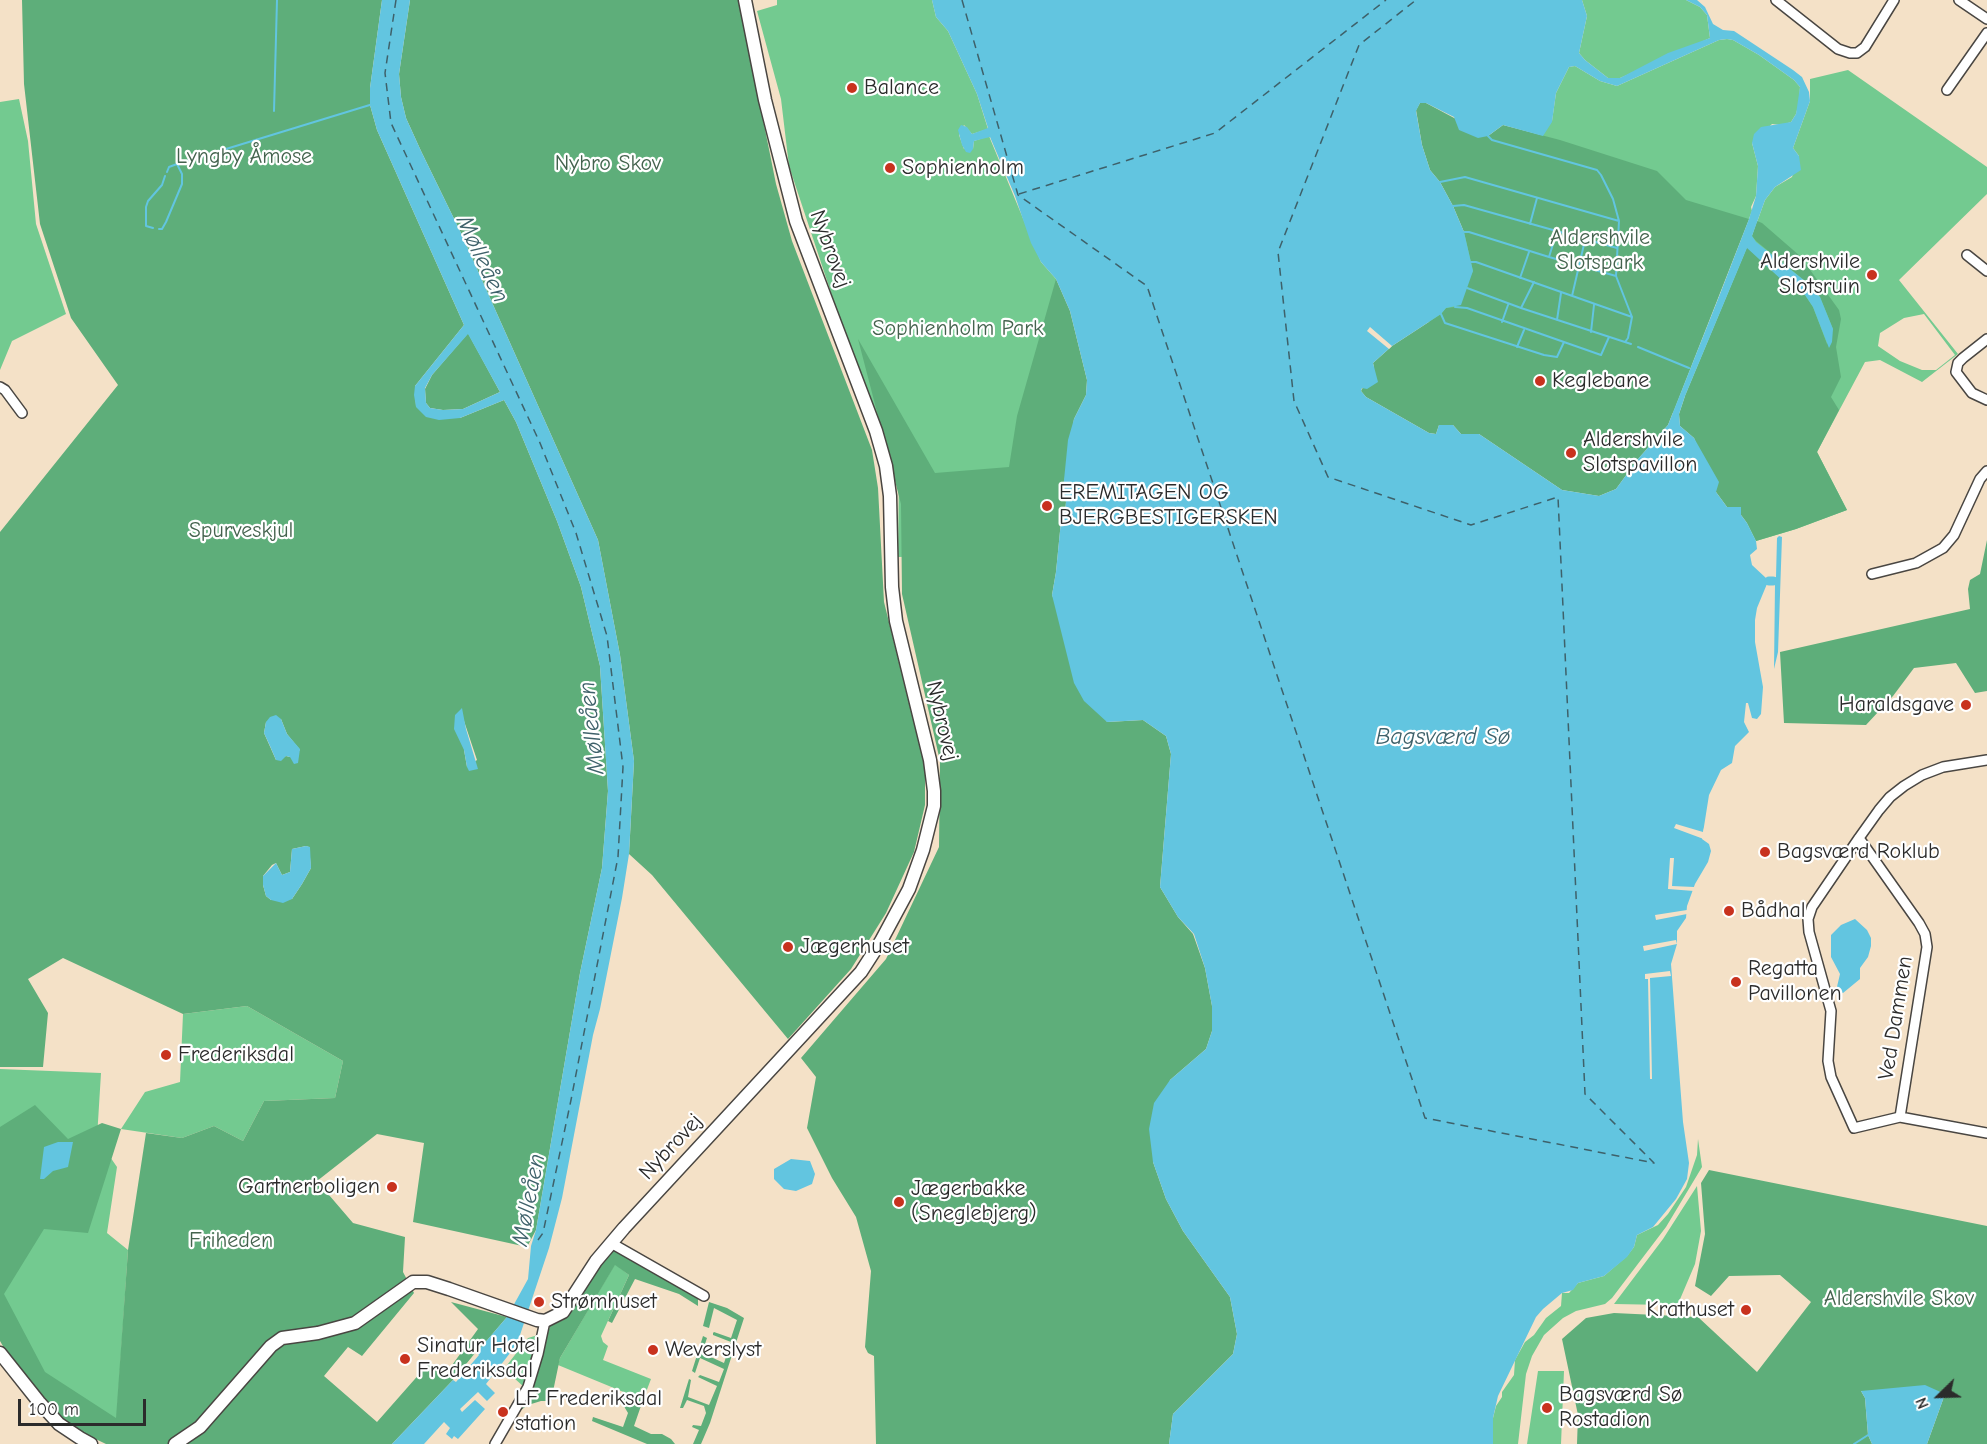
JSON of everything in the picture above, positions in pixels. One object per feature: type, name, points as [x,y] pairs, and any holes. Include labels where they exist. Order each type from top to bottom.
[{"type":"street","name":"Nybrovej","points":[[545,1321],[562,1312],[569,1305],[596,1261],[611,1243],[861,972],[882,942],[909,889],[923,850],[934,806],[930,760],[896,621],[892,587],[890,496],[886,466],[876,431],[792,210],[765,100],[745,0]]},
{"type":"street","points":[[1776,0],[1838,49],[1857,53],[1865,47],[1894,0]]},
{"type":"street","points":[[1959,0],[1987,19]]},
{"type":"street","points":[[1947,90],[1987,33]]},
{"type":"street","points":[[1967,255],[1987,271]]},
{"type":"street","points":[[1987,339],[1958,363],[1956,372],[1972,393],[1987,400]]},
{"type":"street","points":[[0,387],[5,390],[22,414]]},
{"type":"street","points":[[1872,574],[1916,563],[1943,548],[1954,535],[1980,479],[1987,471]]},
{"type":"street","points":[[1987,760],[1943,768],[1922,775],[1904,786],[1879,810],[1812,907],[1808,919],[1809,932],[1829,997],[1831,1028],[1828,1061],[1831,1077],[1854,1128],[1899,1117],[1987,1133]]},
{"type":"street","name":"Ved Dammen","points":[[1859,838],[1919,923],[1925,934],[1927,947],[1899,1117]]},
{"type":"street","points":[[611,1243],[704,1296]]},
{"type":"street","points":[[175,1444],[200,1427],[271,1346],[282,1338],[318,1333],[355,1323],[413,1282],[427,1282],[531,1319],[545,1321],[528,1387],[495,1444]]},
{"type":"street","points":[[0,1353],[59,1424],[91,1444]]},
{"type":"green space","points":[[22,0],[382,0],[370,88],[370,105],[377,130],[464,325],[415,386],[416,406],[460,418],[504,400],[516,422],[557,521],[581,587],[600,666],[608,791],[602,868],[580,973],[536,1230],[527,1247],[413,1222],[424,1143],[377,1134],[317,1181],[353,1223],[405,1237],[403,1272],[414,1293],[362,1356],[348,1347],[324,1376],[377,1422],[429,1363],[445,1375],[478,1329],[451,1302],[507,1317],[453,1380],[392,1444],[106,1444],[81,1432],[62,1418],[11,1360],[0,1341],[0,1127],[35,1105],[68,1139],[102,1123],[121,1129],[88,1233],[44,1229],[4,1294],[45,1372],[116,1418],[128,1250],[146,1133],[182,1138],[214,1126],[243,1141],[264,1101],[335,1098],[343,1061],[247,1006],[183,1014],[63,958],[28,979],[48,1013],[43,1067],[0,1067],[0,532],[118,385],[71,318],[40,224],[24,84]],"holes":[[[281,719],[287,734],[300,750],[290,757],[286,756],[276,760],[264,733],[266,722]],[[464,721],[477,760],[467,767],[464,750]],[[309,847],[311,868],[292,899],[271,900],[266,896],[263,876],[276,863],[282,875],[290,872],[292,849]]]},
{"type":"green space","name":"Nybro Skov","points":[[410,0],[739,0],[776,184],[792,241],[872,450],[878,488],[884,602],[925,768],[925,805],[914,852],[886,913],[851,969],[788,1039],[652,875],[629,854],[634,761],[620,655],[598,540],[461,233],[406,118],[399,74]]},
{"type":"green space","name":"Sophienholm Park","points":[[777,0],[932,0],[936,17],[948,31],[977,94],[988,129],[972,134],[964,125],[959,135],[964,149],[973,149],[974,141],[989,136],[1041,262],[1056,279],[1054,553],[898,557],[899,472],[848,344],[789,166],[781,99],[757,11],[777,5]]},
{"type":"green space","points":[[1582,0],[1686,0],[1700,7],[1707,15],[1710,38],[1620,78],[1608,78],[1579,53],[1587,16]]},
{"type":"green space","name":"Aldershvile Slotspark","points":[[1727,39],[1759,55],[1794,80],[1800,87],[1799,102],[1791,122],[1782,125],[1772,124],[1752,143],[1758,166],[1756,196],[1751,207],[1752,211],[1673,413],[1427,321],[1464,232],[1552,121],[1556,93],[1569,67],[1575,66],[1600,81],[1617,86],[1719,40]]},
{"type":"green space","points":[[1848,70],[1987,167],[1987,194],[1899,280],[1958,354],[1922,382],[1880,360],[1865,362],[1817,452],[1847,510],[1756,541],[1685,396],[1765,200],[1775,187],[1792,177],[1799,156],[1793,148],[1810,101],[1810,79]],"holes":[[[1924,314],[1955,355],[1936,370],[1922,370],[1900,361],[1878,346],[1880,333],[1904,318]]]},
{"type":"green space","points":[[19,99],[28,141],[36,224],[66,314],[12,341],[0,370],[0,102]]},
{"type":"green space","name":"Aldershvile Slotspark","points":[[1420,103],[1426,103],[1488,136],[1503,125],[1560,140],[1657,171],[1686,200],[1749,219],[1668,425],[1638,459],[1616,489],[1599,496],[1562,490],[1479,434],[1461,434],[1453,425],[1439,425],[1436,434],[1429,433],[1366,397],[1361,391],[1374,367],[1373,363],[1392,346],[1441,314],[1446,308],[1455,307],[1473,271],[1464,232],[1440,182],[1430,170],[1422,145],[1416,110]]},
{"type":"green space","points":[[1757,221],[1800,256],[1839,310],[1841,319],[1836,347],[1841,377],[1831,397],[1839,410],[1817,452],[1847,510],[1756,541],[1741,515],[1727,507],[1716,492],[1694,438],[1680,426],[1679,414],[1747,247],[1784,282],[1805,295],[1813,307],[1827,344],[1833,329],[1820,297],[1805,281],[1756,241],[1752,236]]},
{"type":"green space","points":[[1056,279],[1070,311],[1087,380],[1086,395],[1074,419],[1063,490],[1066,502],[1065,512],[1061,521],[1052,595],[1107,722],[1143,720],[1166,736],[1171,754],[1160,887],[1178,917],[1193,934],[1205,968],[1212,1006],[1212,1031],[1206,1049],[1170,1080],[1153,1162],[1166,1199],[1183,1231],[1230,1297],[1237,1334],[1233,1354],[1173,1414],[1169,1444],[876,1444],[874,1356],[868,1353],[865,1347],[871,1271],[856,1217],[832,1178],[807,1128],[816,1077],[801,1058],[886,959],[939,847],[940,761],[902,594],[901,504],[858,339],[935,473],[1009,467],[1017,416]]},
{"type":"green space","points":[[468,333],[500,392],[463,409],[430,408],[426,403],[425,389],[432,375]]},
{"type":"green space","points":[[1987,540],[1987,691],[1975,693],[1956,663],[1914,668],[1893,696],[1866,725],[1784,723],[1780,652],[1970,609],[1968,589],[1970,580],[1980,574]]},
{"type":"green space","points":[[247,1006],[343,1061],[335,1098],[264,1101],[243,1141],[214,1126],[182,1138],[121,1129],[145,1092],[180,1082],[183,1014]]},
{"type":"green space","points":[[0,1069],[101,1073],[97,1138],[117,1167],[107,1233],[128,1250],[115,1444],[0,1328]]},
{"type":"green space","points":[[1698,1139],[1702,1167],[1666,1227],[1612,1298],[1605,1304],[1576,1311],[1563,1318],[1544,1335],[1532,1356],[1526,1374],[1518,1444],[1493,1444],[1493,1418],[1496,1406],[1502,1397],[1502,1392],[1514,1375],[1515,1360],[1525,1342],[1534,1335],[1546,1318],[1561,1306],[1562,1293],[1569,1293],[1578,1283],[1604,1276],[1627,1256],[1634,1247],[1637,1235],[1658,1225],[1668,1214],[1686,1187],[1697,1155]]},
{"type":"green space","name":"Aldershvile Skov","points":[[1709,1170],[1987,1226],[1987,1444],[1927,1444],[1945,1394],[1861,1391],[1865,1398],[1868,1435],[1872,1444],[1577,1444],[1578,1415],[1562,1339],[1586,1318],[1614,1313],[1698,1317],[1757,1372],[1811,1302],[1780,1275],[1729,1276],[1711,1296],[1695,1286],[1705,1234],[1701,1183]]},
{"type":"green space","points":[[1697,1186],[1701,1231],[1695,1264],[1678,1304],[1614,1304],[1663,1239]]},
{"type":"green space","points":[[614,1250],[694,1294],[698,1299],[698,1306],[679,1294],[635,1279],[612,1323],[608,1321],[629,1275],[615,1265],[560,1358],[551,1401],[528,1405],[514,1415],[532,1385],[550,1326],[563,1320],[572,1310],[606,1257]]},
{"type":"green space","points":[[615,1264],[629,1275],[601,1336],[603,1342],[608,1346],[603,1360],[651,1379],[643,1400],[558,1365]]},
{"type":"green space","points":[[709,1302],[727,1308],[744,1318],[710,1423],[701,1444],[693,1444],[699,1430],[692,1427],[693,1425],[701,1426],[706,1413],[704,1406],[687,1400],[683,1408],[680,1408],[689,1379],[691,1380],[688,1397],[709,1405],[717,1386],[698,1377],[700,1375],[719,1382],[724,1369],[700,1358],[695,1373],[692,1371],[703,1336],[707,1338],[702,1353],[724,1363],[731,1342],[713,1333],[731,1338],[737,1320],[714,1308],[709,1328],[703,1326]]},
{"type":"green space","points":[[538,1335],[527,1384],[524,1387],[504,1369],[528,1338]]},
{"type":"green space","name":"Bagsværd Sø Rostadion","points":[[1538,1371],[1564,1371],[1561,1444],[1527,1444]]},
{"type":"green space","points":[[626,1394],[643,1400],[634,1426],[651,1434],[662,1434],[675,1444],[647,1444],[592,1421],[593,1417],[623,1427],[628,1413],[622,1403],[623,1396]]},
{"type":"water","points":[[382,0],[410,0],[399,74],[406,118],[461,233],[598,540],[620,655],[634,761],[629,854],[622,898],[562,1198],[549,1248],[517,1344],[486,1384],[495,1393],[487,1401],[478,1392],[460,1409],[462,1412],[475,1400],[485,1409],[458,1439],[454,1436],[452,1439],[446,1434],[450,1428],[444,1422],[424,1444],[392,1444],[453,1380],[507,1317],[528,1279],[531,1246],[536,1230],[580,973],[602,868],[608,791],[600,666],[581,587],[557,521],[516,422],[504,400],[460,418],[439,420],[426,417],[416,407],[415,386],[464,325],[377,130],[370,105],[370,88]],"holes":[[[468,334],[500,392],[463,409],[443,410],[430,408],[426,403],[425,388],[432,375]]]},
{"type":"water","name":"Bagsværd Sø","points":[[932,0],[1582,0],[1587,16],[1579,53],[1608,78],[1620,78],[1668,53],[1710,38],[1707,15],[1700,7],[1686,0],[1697,0],[1705,7],[1713,24],[1723,30],[1734,31],[1793,70],[1802,77],[1809,92],[1810,101],[1793,148],[1799,156],[1801,170],[1775,187],[1765,200],[1752,236],[1756,242],[1805,281],[1820,297],[1833,329],[1832,342],[1829,348],[1813,307],[1805,295],[1784,282],[1747,248],[1679,414],[1680,426],[1694,438],[1719,482],[1716,492],[1727,507],[1741,507],[1741,515],[1756,541],[1757,549],[1750,555],[1752,565],[1769,579],[1757,608],[1755,620],[1755,642],[1763,687],[1761,714],[1757,719],[1752,718],[1748,703],[1746,703],[1744,722],[1749,732],[1735,746],[1732,763],[1721,770],[1709,795],[1702,839],[1709,844],[1711,851],[1708,862],[1695,884],[1687,906],[1686,918],[1677,931],[1677,944],[1671,964],[1683,1122],[1689,1163],[1687,1179],[1676,1199],[1653,1227],[1637,1235],[1634,1247],[1627,1257],[1604,1276],[1578,1283],[1573,1290],[1562,1293],[1536,1317],[1498,1396],[1493,1418],[1493,1444],[1169,1444],[1173,1414],[1233,1354],[1237,1334],[1230,1297],[1183,1231],[1166,1199],[1153,1162],[1149,1129],[1154,1103],[1170,1080],[1206,1049],[1212,1031],[1212,1006],[1205,968],[1194,934],[1178,917],[1160,887],[1171,754],[1166,736],[1143,720],[1107,722],[1084,701],[1074,683],[1052,595],[1061,521],[1065,512],[1066,502],[1063,490],[1068,440],[1074,419],[1086,395],[1087,380],[1070,311],[1056,279],[1041,262],[1031,243],[1015,196],[990,137],[974,141],[970,153],[966,152],[962,145],[958,130],[961,125],[967,127],[972,134],[988,128],[977,94],[948,31],[936,17]],"holes":[[[1719,40],[1733,40],[1759,55],[1794,80],[1800,87],[1796,114],[1791,122],[1761,127],[1754,134],[1752,143],[1758,166],[1756,196],[1720,294],[1668,425],[1638,459],[1616,489],[1599,496],[1562,490],[1479,434],[1461,434],[1453,425],[1439,425],[1436,434],[1429,433],[1366,397],[1361,391],[1362,388],[1367,389],[1378,382],[1373,363],[1392,346],[1441,314],[1446,308],[1461,305],[1473,271],[1464,232],[1440,182],[1430,170],[1422,145],[1416,111],[1420,103],[1426,103],[1454,117],[1459,130],[1478,138],[1488,136],[1503,125],[1543,136],[1552,122],[1556,93],[1569,67],[1575,66],[1600,81],[1617,86]]]},
{"type":"water","points":[[1782,537],[1778,652],[1774,669],[1775,584],[1773,578],[1776,577],[1777,538]]},
{"type":"water","points":[[462,708],[478,769],[469,771],[464,750],[454,729],[455,715]]},
{"type":"water","points":[[276,715],[281,719],[287,734],[300,749],[298,763],[294,764],[290,757],[286,756],[281,761],[276,760],[264,733],[266,722],[270,717]]},
{"type":"water","points":[[310,847],[311,868],[302,884],[292,899],[283,903],[271,900],[266,896],[263,876],[276,863],[282,875],[290,872],[292,849]]},
{"type":"water","points":[[1855,919],[1867,930],[1871,938],[1871,946],[1868,957],[1860,968],[1860,979],[1843,993],[1836,991],[1840,974],[1831,957],[1831,935],[1841,925]]},
{"type":"water","points":[[58,1142],[73,1142],[68,1167],[53,1171],[44,1179],[40,1179],[44,1147]]},
{"type":"water","points":[[791,1159],[810,1161],[815,1174],[812,1184],[796,1191],[784,1189],[774,1179],[774,1169]]},
{"type":"water","points":[[1925,1385],[1945,1394],[1927,1444],[1872,1444],[1868,1435],[1865,1398],[1861,1391]]},
{"type":"pier","points":[[1370,327],[1392,346],[1389,349],[1367,331]]},
{"type":"pier","points":[[1676,824],[1703,832],[1704,828],[1707,829],[1705,838],[1709,841],[1674,828]]},
{"type":"pier","points":[[1670,858],[1674,858],[1672,886],[1694,887],[1694,891],[1668,889]]},
{"type":"pier","points":[[1687,910],[1687,914],[1656,920],[1655,915]]},
{"type":"pier","points":[[1676,940],[1677,944],[1644,951],[1643,946]]},
{"type":"pier","points":[[1670,971],[1671,976],[1650,978],[1652,1079],[1650,1079],[1648,979],[1645,979],[1645,974]]},
{"type":"pier","points":[[476,1352],[479,1355],[456,1382],[453,1380]]},
{"type":"waterway","points":[[274,111],[277,0]]},
{"type":"waterway","points":[[167,172],[169,167],[177,164],[373,104]]},
{"type":"waterway","points":[[1488,136],[1492,140],[1597,170],[1601,175],[1613,199],[1619,221],[1616,276],[1632,317],[1628,338],[1625,342]]},
{"type":"waterway","points":[[159,229],[162,229],[166,222],[182,184],[182,174],[177,164]]},
{"type":"waterway","points":[[153,228],[146,226],[146,207],[148,201],[162,185],[165,176]]},
{"type":"waterway","points":[[1440,182],[1465,177],[1619,221]]},
{"type":"waterway","points":[[1530,224],[1537,198]]},
{"type":"waterway","points":[[1453,206],[1464,205],[1617,248]]},
{"type":"waterway","points":[[1549,257],[1557,231]]},
{"type":"waterway","points":[[1464,232],[1616,276]]},
{"type":"waterway","points":[[1572,296],[1585,240]]},
{"type":"waterway","points":[[1520,278],[1529,252]]},
{"type":"waterway","points":[[1471,262],[1632,317]]},
{"type":"waterway","points":[[1521,308],[1534,282]]},
{"type":"waterway","points":[[1467,288],[1631,344]]},
{"type":"waterway","points":[[1557,320],[1561,293]]},
{"type":"waterway","points":[[1502,322],[1508,305]]},
{"type":"waterway","points":[[1591,332],[1594,305]]},
{"type":"waterway","points":[[1455,307],[1467,308],[1601,355],[1609,337]]},
{"type":"waterway","points":[[1441,314],[1445,323],[1544,355],[1557,357],[1564,342]]},
{"type":"waterway","points":[[1517,347],[1524,330]]},
{"type":"waterway","points":[[1638,347],[1689,368]]},
{"type":"waterway","points":[[1854,1444],[1868,1435]]},
{"type":"ferry route","points":[[396,0],[385,73],[391,123],[540,443],[576,533],[607,636],[623,767],[618,857],[571,1100],[543,1233],[538,1240]]},
{"type":"ferry route","points":[[962,0],[1018,195],[1147,286],[1425,1118],[1654,1163],[1585,1094],[1558,497],[1471,525],[1328,477],[1294,401],[1278,252],[1359,45],[1416,0]]},
{"type":"ferry route","points":[[1019,194],[1215,133],[1386,0]]},
{"type":"place","name":"Balance","points":[[852,88]]},
{"type":"place","name":"Sophienholm","points":[[890,168]]},
{"type":"place","name":"Aldershvile Slotsruin","points":[[1872,275]]},
{"type":"place","name":"Keglebane","points":[[1540,381]]},
{"type":"place","name":"Aldershvile Slotspavillon","points":[[1571,453]]},
{"type":"place","name":"EREMITAGEN OG BJERGBESTIGERSKEN","points":[[1047,506]]},
{"type":"place","name":"Haraldsgave","points":[[1966,705]]},
{"type":"place","name":"Bagsværd Roklub","points":[[1765,852]]},
{"type":"place","name":"Bådhal","points":[[1729,911]]},
{"type":"place","name":"Jægerhuset","points":[[788,947]]},
{"type":"place","name":"Regatta Pavillonen","points":[[1736,982]]},
{"type":"place","name":"Frederiksdal","points":[[166,1055]]},
{"type":"place","name":"Gartnerboligen","points":[[392,1187]]},
{"type":"place","name":"Jægerbakke (Sneglebjerg)","points":[[899,1202]]},
{"type":"place","name":"Strømhuset","points":[[539,1302]]},
{"type":"place","name":"Krathuset","points":[[1746,1310]]},
{"type":"place","name":"Weverslyst","points":[[653,1350]]},
{"type":"place","name":"Sinatur Hotel Frederiksdal","points":[[405,1359]]},
{"type":"place","name":"Bagsværd Sø Rostadion","points":[[1547,1408]]},
{"type":"place","name":"LF Frederiksdal station","points":[[503,1412]]},
{"type":"park label","name":"Lyngby Åmose","points":[[244,157]]},
{"type":"park label","name":"Spurveskjul","points":[[241,531]]},
{"type":"park label","name":"Friheden","points":[[231,1241]]},
{"type":"water label","name":"Mølleåen","points":[[482,259]]},
{"type":"water label","name":"Mølleåen","points":[[592,728]]},
{"type":"water label","name":"Mølleåen","points":[[529,1200]]}]
